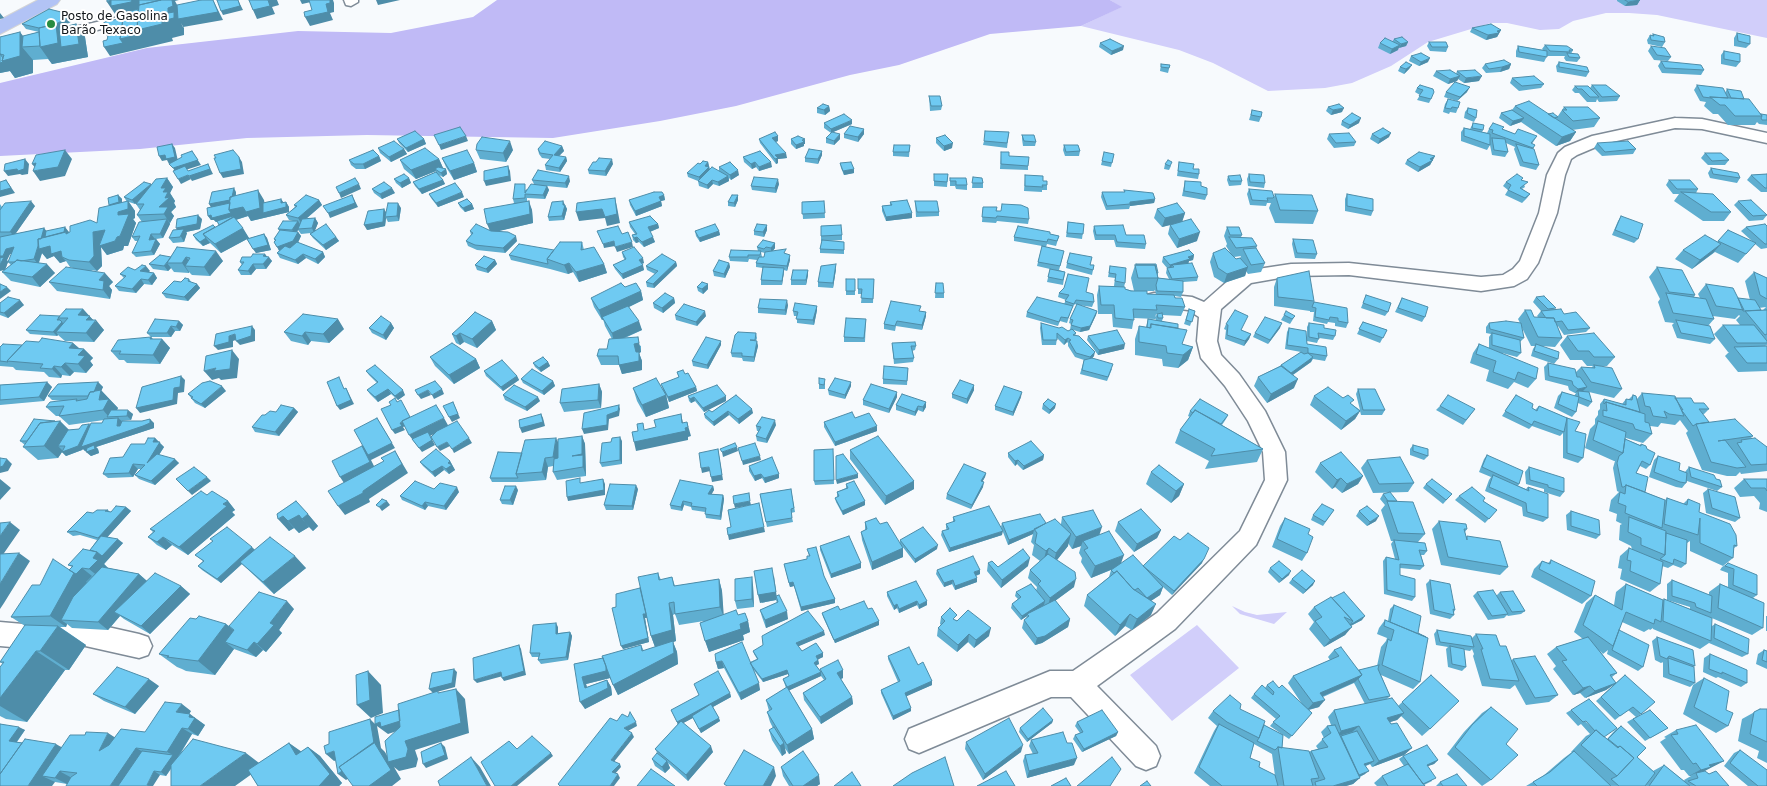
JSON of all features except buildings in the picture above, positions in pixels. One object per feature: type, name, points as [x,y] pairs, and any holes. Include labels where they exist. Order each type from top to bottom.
[{"type":"main road","points":[[0,28],[50,0]]},
{"type":"street","points":[[0,48],[145,15]]},
{"type":"street","points":[[920,738],[1050,684],[1077,684],[1166,621],[1201,588],[1248,538],[1282,476],[1274,452],[1257,417],[1232,380],[1211,358],[1207,341],[1209,314],[1212,306],[1245,277],[1291,270],[1348,270],[1481,284],[1507,281],[1520,274],[1529,263],[1548,213],[1558,169],[1564,156],[1575,148],[1598,140],[1675,123],[1702,124],[1767,138]]},
{"type":"street","points":[[1151,300],[1192,304],[1209,314]]},
{"type":"street","points":[[0,634],[23,636],[81,634],[139,646]]},
{"type":"street","points":[[1077,684],[1146,756]]},
{"type":"shaded area","points":[[497,0],[1110,0],[1122,7],[1081,26],[990,34],[899,65],[850,75],[736,106],[660,121],[553,138],[367,135],[247,138],[140,149],[0,156],[0,83],[147,48],[298,31],[391,33],[473,17]]},
{"type":"shaded area","points":[[1110,0],[1767,0],[1767,38],[1657,15],[1629,13],[1606,13],[1573,21],[1559,29],[1540,30],[1507,23],[1491,23],[1428,42],[1391,66],[1352,83],[1325,88],[1268,91],[1213,63],[1179,50],[1081,26],[1121,7]]},
{"type":"shaded area","points":[[1232,606],[1257,615],[1287,612],[1274,624],[1240,614]]},
{"type":"shaded area","points":[[1197,625],[1239,668],[1172,721],[1130,675]]},
{"type":"place","name":"Posto de Gasolina Barão Texaco","points":[[51,24]]}]
